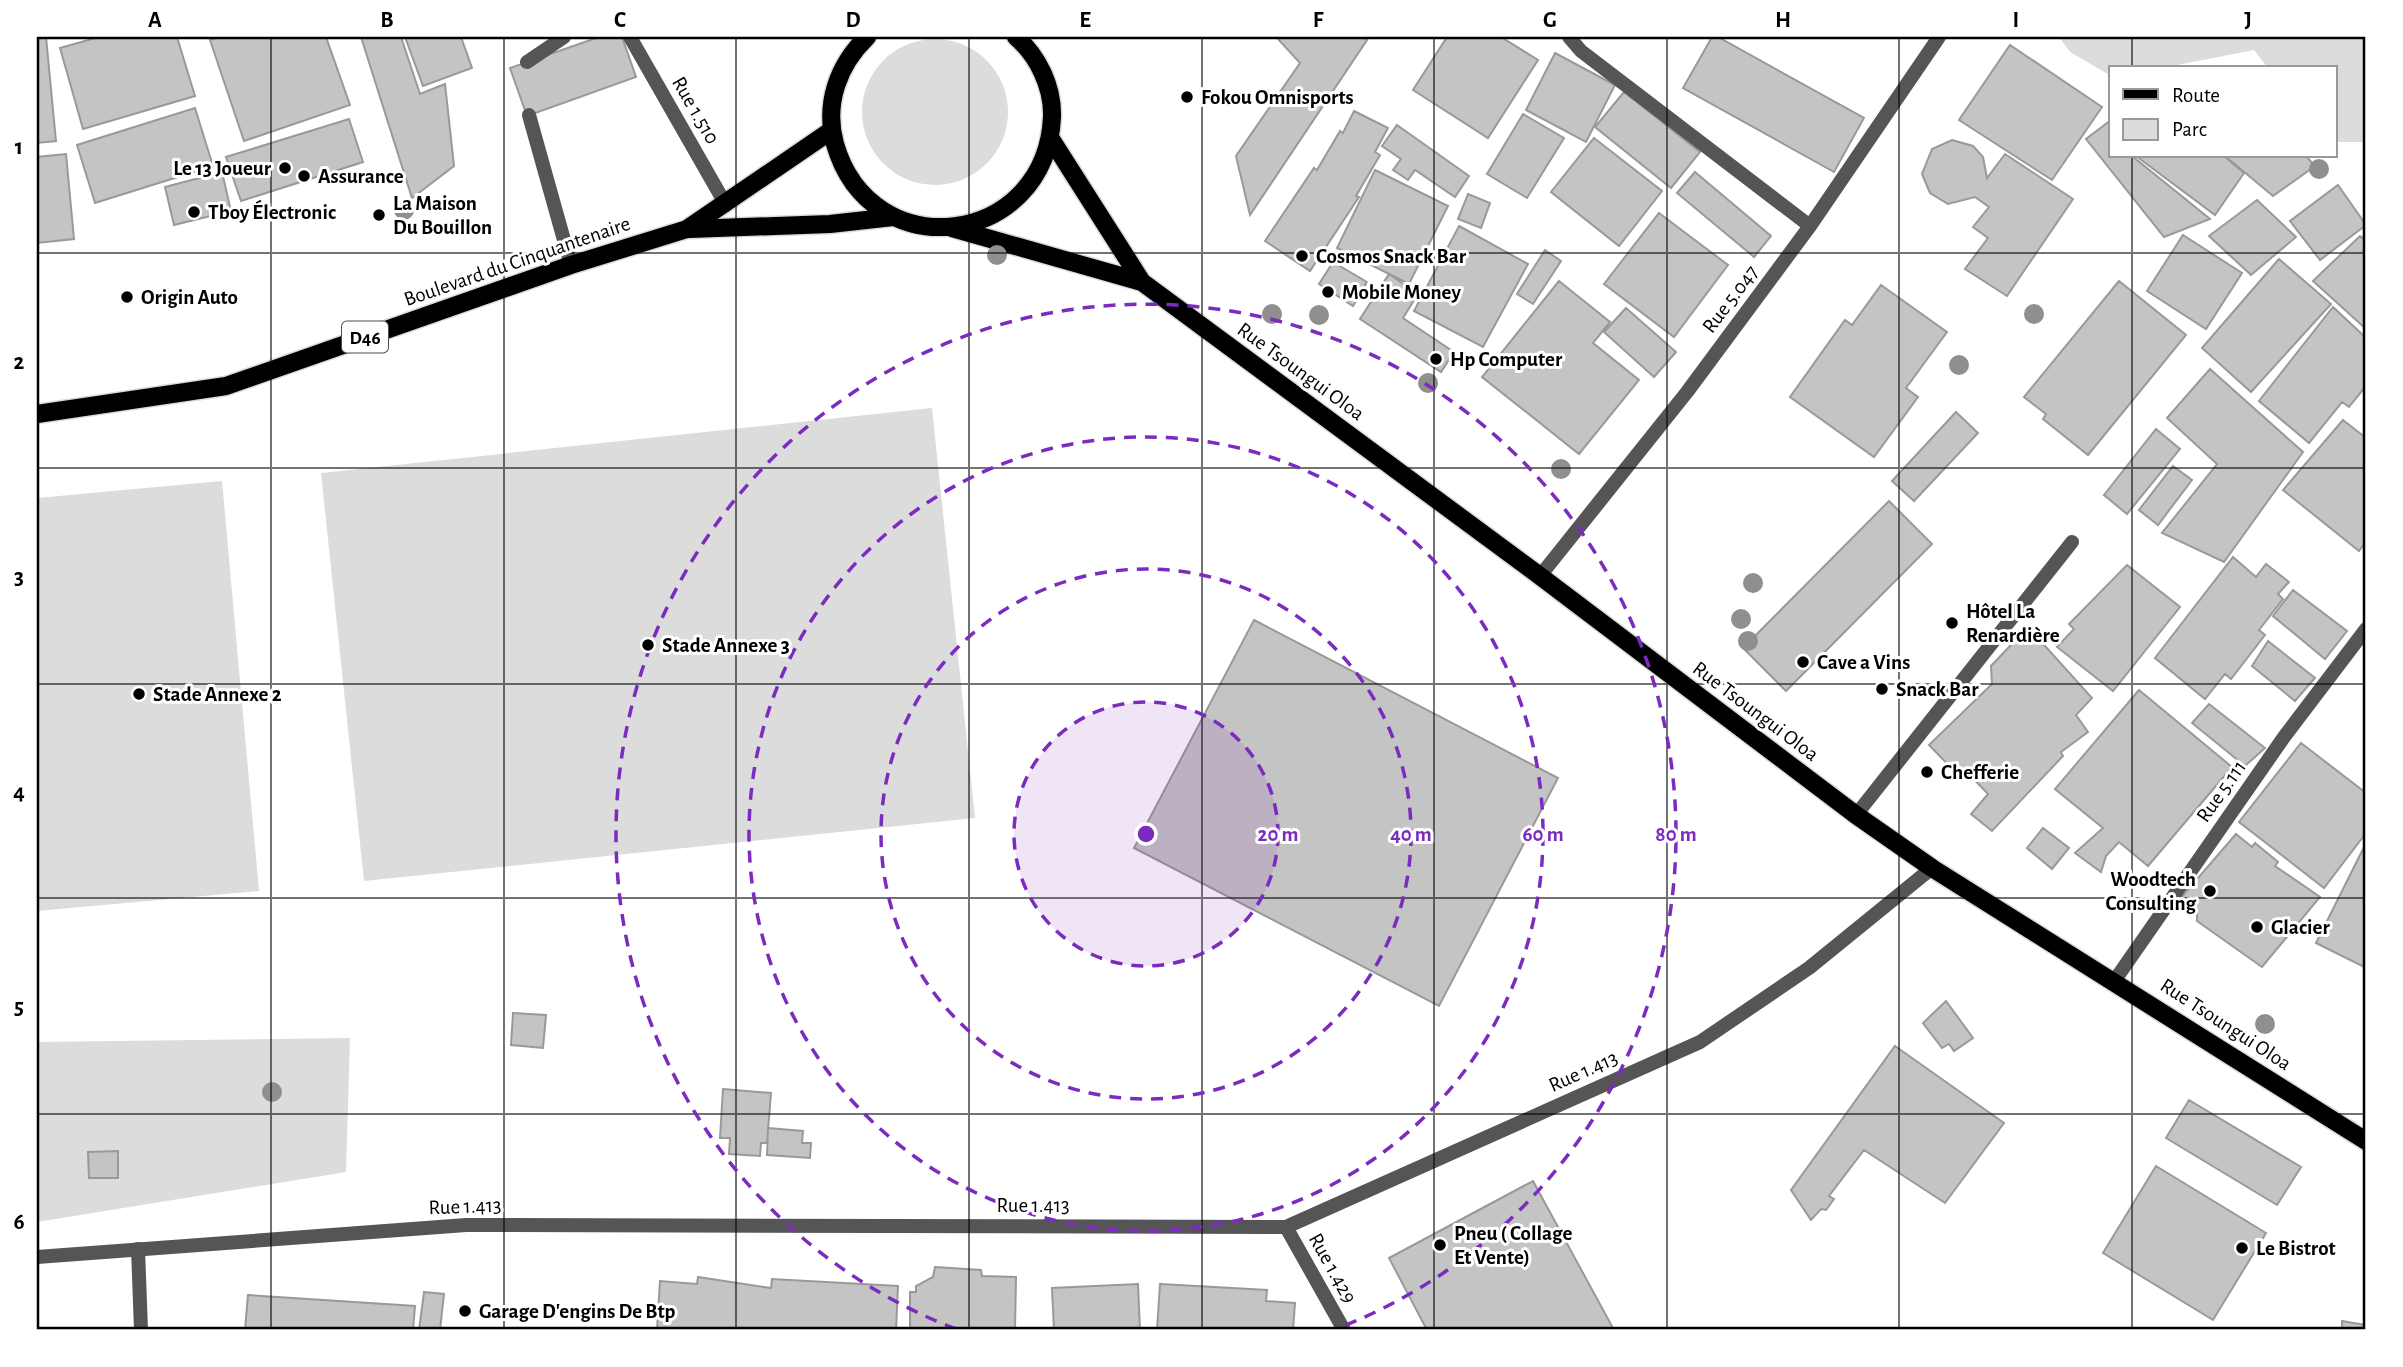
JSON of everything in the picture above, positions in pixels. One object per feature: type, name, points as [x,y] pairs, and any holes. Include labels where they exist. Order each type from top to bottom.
[{"type":"main road","points":[[867,37],[852,52],[834,89],[832,130],[842,166],[863,196],[893,217],[922,226],[952,228],[1142,282]]},
{"type":"main road","points":[[952,228],[986,219],[1016,200],[1039,172],[1051,139],[1052,106],[1044,75],[1028,47],[1016,37]]},
{"type":"main road","name":"D46","points":[[687,229],[726,205],[832,130]]},
{"type":"main road","points":[[1051,139],[1142,282]]},
{"type":"main road","name":"D46","points":[[687,229],[830,224],[893,217]]},
{"type":"main road","name":"Boulevard du Cinquantenaire","points":[[37,414],[226,386],[571,265],[687,229]]},
{"type":"main road","name":"Rue Tsoungui Oloa","points":[[1142,282],[1856,815],[1932,868],[2115,980],[2366,1140]]},
{"type":"street","points":[[527,62],[564,37]]},
{"type":"street","name":"Rue 1.510","points":[[630,37],[726,205]]},
{"type":"street","points":[[1569,37],[1581,51],[1810,226]]},
{"type":"street","name":"Rue 5.047","points":[[1539,576],[1687,392],[1810,226],[1939,37]]},
{"type":"street","points":[[529,115],[571,265]]},
{"type":"street","points":[[1856,815],[2071,542]]},
{"type":"street","name":"Rue 5.111","points":[[2115,980],[2284,737],[2366,629]]},
{"type":"street","name":"Rue 1.413","points":[[37,1257],[466,1225],[1286,1227],[1700,1042],[1809,968],[1932,868]]},
{"type":"street","name":"Rue 1.429","points":[[1286,1227],[1344,1330]]},
{"type":"street","points":[[138,1249],[141,1330]]},
{"type":"green space","points":[[2059,37],[2366,37],[2366,142],[2336,142],[2336,66],[2266,66],[2254,50],[2172,66],[2109,66],[2109,74],[2070,52]]},
{"type":"green space","points":[[935,39],[963,45],[987,60],[1002,84],[1008,112],[1002,140],[987,164],[963,179],[935,185],[907,179],[883,164],[868,140],[862,112],[868,84],[883,60],[907,45]]},
{"type":"green space","name":"Stade Annexe 3","points":[[932,408],[975,818],[364,881],[321,473]]},
{"type":"green space","name":"Stade Annexe 2","points":[[222,481],[259,891],[37,911],[37,498]]},
{"type":"green space","points":[[350,1038],[346,1172],[37,1222],[37,1042]]},
{"type":"building","points":[[37,37],[46,37],[56,141],[37,143]]},
{"type":"building","points":[[99,37],[177,37],[195,96],[83,129],[60,48]]},
{"type":"building","points":[[219,37],[326,37],[350,105],[244,141],[210,40]]},
{"type":"building","points":[[361,37],[401,37],[420,94],[445,84],[454,166],[412,198]]},
{"type":"building","points":[[405,37],[461,37],[472,68],[423,86]]},
{"type":"building","points":[[599,37],[622,37],[636,77],[527,116],[510,68]]},
{"type":"building","points":[[1362,37],[1367,40],[1250,215],[1236,156],[1300,63],[1278,39]]},
{"type":"building","points":[[1447,37],[1501,37],[1538,60],[1488,138],[1413,90]]},
{"type":"building","points":[[1712,37],[1718,37],[1864,118],[1834,172],[1683,88]]},
{"type":"building","points":[[2010,45],[2102,107],[2052,180],[1959,120]]},
{"type":"building","points":[[1555,53],[1615,85],[1586,142],[1526,110]]},
{"type":"building","points":[[1624,92],[1700,152],[1671,188],[1595,127]]},
{"type":"building","points":[[195,108],[213,166],[95,203],[77,145]]},
{"type":"building","points":[[1354,111],[1388,128],[1375,152],[1380,155],[1356,196],[1359,197],[1310,271],[1265,241],[1314,168],[1317,170],[1340,131],[1343,133]]},
{"type":"building","points":[[1523,114],[1564,138],[1527,198],[1487,174]]},
{"type":"building","points":[[349,119],[363,162],[241,201],[226,157]]},
{"type":"building","points":[[2109,122],[2109,158],[2134,158],[2210,219],[2164,237],[2086,139]]},
{"type":"building","points":[[1397,125],[1469,176],[1455,197],[1415,170],[1408,180],[1393,170],[1401,159],[1382,146]]},
{"type":"building","points":[[1594,138],[1662,191],[1619,246],[1551,192]]},
{"type":"building","points":[[1952,140],[1973,146],[1983,157],[1987,178],[2005,154],[2073,199],[2007,296],[1965,269],[1988,238],[1973,227],[1989,207],[1975,197],[1948,204],[1930,193],[1922,174],[1932,149]]},
{"type":"building","points":[[66,154],[74,239],[37,243],[37,157]]},
{"type":"building","points":[[2139,158],[2226,158],[2244,173],[2215,215]]},
{"type":"building","points":[[2227,158],[2308,158],[2315,166],[2273,196]]},
{"type":"building","points":[[1375,170],[1448,206],[1409,284],[1337,248]]},
{"type":"building","points":[[222,172],[231,211],[174,225],[165,187]]},
{"type":"building","points":[[1695,172],[1771,236],[1754,257],[1677,193]]},
{"type":"building","points":[[2338,185],[2366,225],[2320,260],[2290,221]]},
{"type":"building","points":[[1468,194],[1490,203],[1481,228],[1458,219]]},
{"type":"building","points":[[2257,200],[2296,237],[2251,275],[2209,236]]},
{"type":"building","points":[[1659,213],[1728,265],[1674,337],[1604,284]]},
{"type":"building","points":[[1459,226],[1528,264],[1483,347],[1414,311]]},
{"type":"building","points":[[2183,235],[2242,273],[2206,329],[2147,291]]},
{"type":"building","points":[[2360,236],[2366,241],[2366,329],[2313,281]]},
{"type":"building","points":[[1545,250],[1561,261],[1533,304],[1517,294]]},
{"type":"building","points":[[2279,259],[2331,304],[2251,392],[2202,348]]},
{"type":"building","points":[[1333,262],[1367,282],[1353,306],[1319,284]]},
{"type":"building","points":[[1389,274],[1418,294],[1403,318],[1454,352],[1441,372],[1360,319]]},
{"type":"building","points":[[1559,281],[1610,322],[1593,343],[1639,380],[1579,454],[1482,377]]},
{"type":"building","points":[[2119,281],[2186,335],[2088,455],[2043,419],[2046,414],[2024,397]]},
{"type":"building","points":[[1881,285],[1947,332],[1906,388],[1918,397],[1874,457],[1790,397],[1845,320],[1852,325]]},
{"type":"building","points":[[2333,307],[2366,338],[2366,386],[2349,407],[2342,402],[2309,443],[2259,401]]},
{"type":"building","points":[[1626,308],[1676,352],[1654,377],[1604,332]]},
{"type":"building","points":[[2210,369],[2303,452],[2224,562],[2162,533],[2217,464],[2167,418]]},
{"type":"building","points":[[1956,412],[1978,433],[1914,501],[1892,481]]},
{"type":"building","points":[[2343,420],[2366,438],[2366,541],[2359,551],[2283,490]]},
{"type":"building","points":[[2156,429],[2180,449],[2127,514],[2104,495]]},
{"type":"building","points":[[2173,466],[2192,480],[2158,525],[2139,510]]},
{"type":"building","points":[[1889,501],[1932,544],[1786,691],[1743,648]]},
{"type":"building","points":[[2233,557],[2256,577],[2266,564],[2289,582],[2278,594],[2283,599],[2259,630],[2265,635],[2231,679],[2225,674],[2205,699],[2155,658]]},
{"type":"building","points":[[2127,565],[2180,607],[2113,691],[2057,647],[2074,629],[2069,624]]},
{"type":"building","points":[[2293,590],[2347,631],[2325,659],[2273,616]]},
{"type":"building","points":[[1254,620],[1558,778],[1439,1006],[1134,848]]},
{"type":"building","points":[[2028,627],[2092,698],[2076,715],[2088,732],[2061,752],[2063,756],[1992,831],[1971,814],[1988,794],[1967,772],[1961,778],[1929,745],[1992,684],[1991,666]]},
{"type":"building","points":[[2268,641],[2315,678],[2295,701],[2252,666]]},
{"type":"building","points":[[2139,690],[2232,767],[2148,866],[2119,842],[2106,856],[2101,872],[2075,853],[2103,828],[2055,789]]},
{"type":"building","points":[[2209,704],[2265,748],[2245,766],[2192,723]]},
{"type":"building","points":[[2301,743],[2366,793],[2366,833],[2324,888],[2239,822]]},
{"type":"building","points":[[2043,828],[2069,848],[2052,869],[2027,848]]},
{"type":"building","points":[[2236,834],[2252,847],[2255,843],[2278,862],[2275,866],[2320,897],[2262,967],[2197,921],[2197,914],[2179,900]]},
{"type":"building","points":[[2366,843],[2366,968],[2316,943]]},
{"type":"building","points":[[1946,1001],[1973,1038],[1954,1051],[1949,1044],[1942,1048],[1923,1023]]},
{"type":"building","points":[[513,1013],[546,1015],[543,1048],[511,1045]]},
{"type":"building","points":[[1895,1046],[2004,1123],[1945,1203],[1864,1150],[1829,1196],[1834,1199],[1826,1210],[1821,1209],[1811,1220],[1791,1190]]},
{"type":"building","points":[[723,1089],[771,1093],[767,1143],[761,1143],[760,1156],[729,1154],[730,1138],[720,1138]]},
{"type":"building","points":[[2189,1100],[2301,1167],[2277,1205],[2166,1138]]},
{"type":"building","points":[[768,1128],[803,1131],[802,1143],[811,1143],[810,1158],[767,1155]]},
{"type":"building","points":[[118,1151],[118,1178],[89,1178],[88,1152]]},
{"type":"building","points":[[2156,1166],[2266,1233],[2213,1320],[2103,1253]]},
{"type":"building","points":[[1533,1181],[1614,1330],[1427,1330],[1389,1258]]},
{"type":"building","points":[[935,1267],[981,1270],[982,1276],[1016,1277],[1015,1330],[910,1330],[910,1292],[916,1292],[916,1286],[933,1277]]},
{"type":"building","points":[[698,1277],[771,1288],[772,1279],[898,1286],[896,1330],[657,1330],[660,1281],[697,1284]]},
{"type":"building","points":[[1138,1284],[1140,1330],[1054,1330],[1052,1288]]},
{"type":"building","points":[[1160,1284],[1267,1290],[1266,1301],[1295,1303],[1293,1330],[1157,1330]]},
{"type":"building","points":[[424,1292],[444,1294],[440,1330],[419,1330]]},
{"type":"building","points":[[248,1295],[415,1306],[413,1330],[245,1330]]},
{"type":"building","points":[[2342,1321],[2366,1325],[2366,1330],[2342,1330]]},
{"type":"place","name":"Fokou Omnisports","points":[[1187,97]]},
{"type":"place","name":"Le 13 Joueur","points":[[285,168]]},
{"type":"place","name":"Assurance","points":[[304,176]]},
{"type":"place","name":"Tboy Électronic","points":[[194,212]]},
{"type":"place","name":"La Maison Du Bouillon","points":[[379,215]]},
{"type":"place","name":"Cosmos Snack Bar","points":[[1302,256]]},
{"type":"place","name":"Mobile Money","points":[[1328,292]]},
{"type":"place","name":"Origin Auto","points":[[127,297]]},
{"type":"place","name":"Hp Computer","points":[[1436,359]]},
{"type":"place","name":"Hôtel La Renardière","points":[[1952,623]]},
{"type":"place","name":"Stade Annexe 3","points":[[648,645]]},
{"type":"place","name":"Cave a Vins","points":[[1803,662]]},
{"type":"place","name":"Snack Bar","points":[[1882,689]]},
{"type":"place","name":"Stade Annexe 2","points":[[139,694]]},
{"type":"place","name":"Chefferie","points":[[1927,772]]},
{"type":"place","name":"Woodtech Consulting","points":[[2210,891]]},
{"type":"place","name":"Glacier","points":[[2257,927]]},
{"type":"place","name":"Pneu ( Collage Et Vente)","points":[[1440,1245]]},
{"type":"place","name":"Le Bistrot","points":[[2242,1248]]},
{"type":"place","name":"Garage D'engins De Btp","points":[[465,1311]]}]
